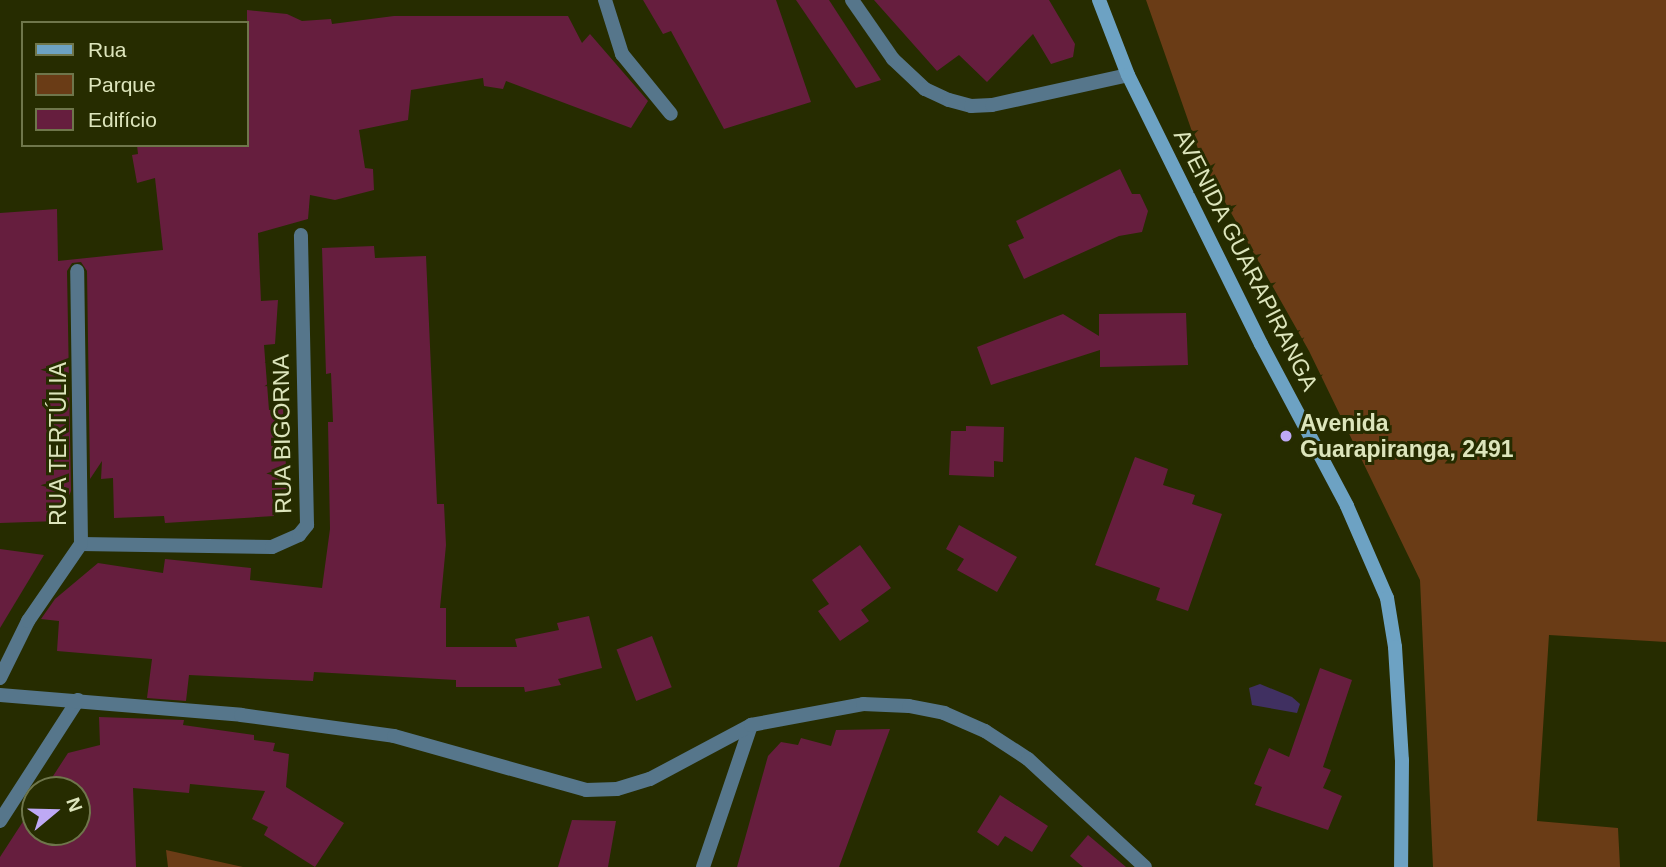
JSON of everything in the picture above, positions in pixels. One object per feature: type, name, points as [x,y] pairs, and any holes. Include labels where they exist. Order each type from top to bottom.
[{"type":"main road","name":"AVENIDA GUARAPIRANGA","points":[[1099,0],[1128,75],[1261,344],[1347,506],[1387,598],[1395,647],[1402,760],[1401,867]]},
{"type":"street","points":[[605,0],[622,54],[671,114]]},
{"type":"street","points":[[852,0],[893,59],[925,89],[971,106],[1128,75]]},
{"type":"street","name":"RUA BIGORNA","points":[[81,544],[272,547],[299,535],[307,525],[301,235]]},
{"type":"street","name":"RUA TERTÚLIA","points":[[0,678],[28,621],[81,544],[77,271]]},
{"type":"street","points":[[0,695],[241,715],[394,736],[586,790],[617,789],[650,779],[751,725],[863,704],[944,713],[985,731],[1028,759],[1145,867]]},
{"type":"street","points":[[0,821],[78,700]]},
{"type":"street","points":[[703,867],[751,725]]},
{"type":"green space","points":[[1146,0],[1666,0],[1666,642],[1549,635],[1537,821],[1618,828],[1620,867],[1433,867],[1420,580],[1309,351],[1203,163]]},
{"type":"green space","points":[[166,850],[243,867],[168,867]]},
{"type":"shaded area","points":[[1260,684],[1292,697],[1300,704],[1297,713],[1252,705],[1249,688]]},
{"type":"building","points":[[643,0],[776,0],[811,102],[724,129],[671,31],[663,34]]},
{"type":"building","points":[[796,0],[829,0],[881,80],[856,88]]},
{"type":"building","points":[[874,0],[1049,0],[1075,44],[1073,57],[1051,64],[1033,34],[987,82],[959,55],[937,71]]},
{"type":"building","points":[[247,10],[287,14],[302,21],[331,19],[332,24],[394,16],[568,16],[582,43],[590,34],[648,101],[631,128],[506,81],[503,89],[484,86],[483,78],[411,90],[408,120],[359,130],[365,168],[373,169],[374,190],[335,200],[310,195],[308,219],[258,233],[261,301],[278,300],[275,344],[264,345],[269,410],[283,409],[284,425],[287,489],[272,490],[274,516],[165,523],[164,516],[114,518],[113,478],[101,479],[102,461],[90,479],[87,271],[81,262],[72,263],[67,271],[71,491],[58,521],[0,523],[0,213],[57,209],[58,261],[163,250],[155,178],[137,183],[132,155],[138,154],[137,147],[248,147]]},
{"type":"building","points":[[1120,169],[1132,194],[1140,194],[1148,211],[1142,232],[1119,236],[1024,279],[1008,245],[1024,238],[1016,221]]},
{"type":"building","points":[[374,246],[375,258],[426,256],[437,504],[444,504],[446,545],[440,608],[446,608],[446,647],[517,647],[515,639],[559,630],[557,623],[589,616],[602,668],[558,679],[561,685],[525,692],[524,687],[456,687],[456,680],[314,672],[313,681],[189,675],[186,701],[147,698],[152,659],[57,651],[59,621],[41,619],[55,599],[98,563],[163,573],[165,559],[251,568],[250,580],[322,588],[330,529],[328,422],[333,422],[331,373],[326,374],[322,248]]},
{"type":"building","points":[[1186,313],[1188,365],[1100,367],[1100,350],[991,385],[977,347],[1063,314],[1099,336],[1099,314]]},
{"type":"building","points":[[966,426],[1004,427],[1003,462],[994,461],[994,477],[949,475],[951,431],[966,431]]},
{"type":"building","points":[[1135,457],[1168,469],[1163,485],[1195,495],[1192,504],[1222,514],[1188,611],[1156,600],[1160,588],[1095,565]]},
{"type":"building","points":[[959,525],[1017,557],[997,592],[957,570],[964,559],[946,549]]},
{"type":"building","points":[[860,545],[891,588],[861,610],[869,621],[840,641],[818,611],[829,604],[812,580]]},
{"type":"building","points":[[0,549],[44,555],[0,628]]},
{"type":"building","points":[[652,636],[672,687],[636,701],[617,650]]},
{"type":"building","points":[[1320,668],[1352,680],[1323,767],[1331,770],[1323,788],[1342,796],[1328,830],[1255,805],[1262,787],[1254,784],[1269,748],[1289,757]]},
{"type":"building","points":[[99,717],[184,720],[183,725],[254,735],[254,740],[275,743],[273,751],[289,754],[286,787],[344,823],[315,867],[264,835],[268,827],[252,819],[265,791],[190,784],[189,793],[133,788],[136,867],[0,867],[0,857],[21,825],[21,846],[91,846],[91,776],[53,776],[68,753],[100,745]]},
{"type":"building","points":[[890,729],[839,867],[737,867],[768,756],[781,742],[798,745],[801,738],[831,746],[836,730]]},
{"type":"building","points":[[1000,795],[1048,826],[1032,852],[1005,836],[998,846],[977,832]]},
{"type":"building","points":[[572,820],[616,821],[608,867],[558,867]]},
{"type":"building","points":[[1088,835],[1126,867],[1083,867],[1070,856]]},
{"type":"place","name":"Avenida Guarapiranga, 2491","points":[[1286,436]]}]
